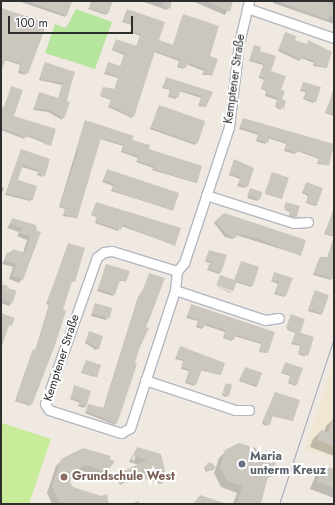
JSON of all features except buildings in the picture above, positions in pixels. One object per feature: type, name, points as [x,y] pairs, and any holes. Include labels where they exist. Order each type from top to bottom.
[{"type":"street","name":"Kemptener Straße","points":[[177,271],[112,251],[104,252],[97,257],[45,404],[48,410],[126,432],[130,428],[175,290],[177,271],[184,263],[229,127],[238,43],[248,5],[334,38]]},
{"type":"street","points":[[206,195],[294,223],[308,222]]},
{"type":"street","points":[[175,290],[265,320],[279,318]]},
{"type":"street","points":[[145,380],[235,410],[249,410]]},
{"type":"shaded area","points":[[334,360],[334,458],[305,449]]},
{"type":"green space","points":[[76,9],[112,22],[95,69],[45,53],[55,24],[66,28]]},
{"type":"green space","points":[[2,423],[51,439],[29,504],[1,503]]},
{"type":"tram line","points":[[279,504],[334,338]]},
{"type":"place","name":"Maria unterm Kreuz","points":[[242,464]]},
{"type":"place","name":"Grundschule West","points":[[64,477]]}]
